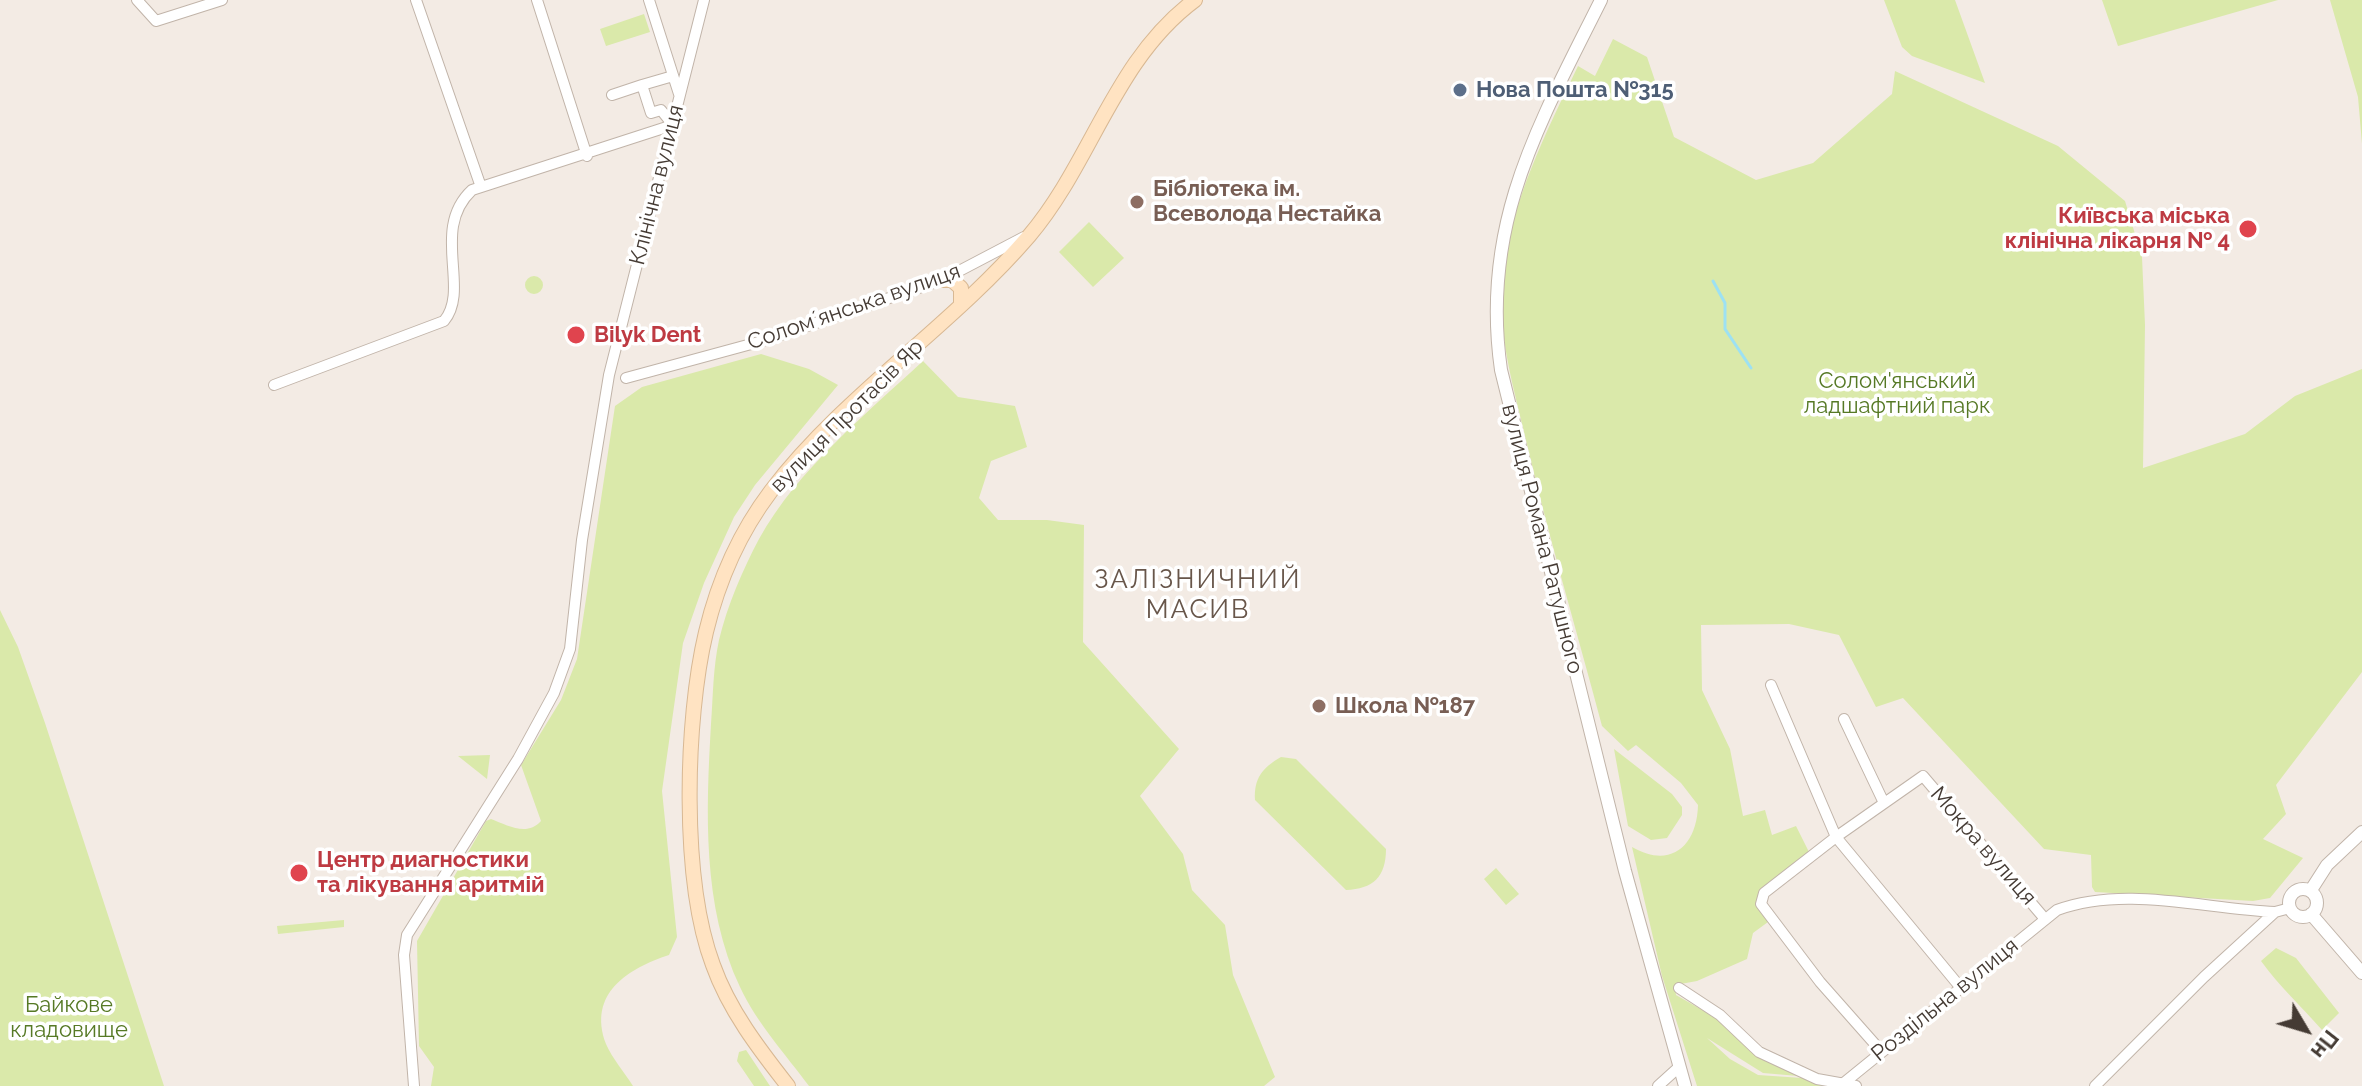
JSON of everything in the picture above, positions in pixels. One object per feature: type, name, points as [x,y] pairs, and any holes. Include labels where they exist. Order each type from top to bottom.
[{"type":"main road","name":"Соломʼянська вулиця","points":[[1033,232],[1058,197],[1131,67],[1163,29],[1195,0]]},
{"type":"main road","name":"вулиця Протасів Яр","points":[[788,1086],[730,1002],[713,967],[699,914],[691,840],[691,797],[697,697],[706,632],[730,562],[769,493],[856,402],[961,305],[1033,232]]},
{"type":"main road","points":[[942,280],[952,280],[961,288],[961,305]]},
{"type":"street","points":[[137,0],[156,21],[222,0]]},
{"type":"street","points":[[416,0],[481,187]]},
{"type":"street","points":[[537,0],[587,156]]},
{"type":"street","points":[[649,0],[679,96]]},
{"type":"street","name":"Клінічна вулиця","points":[[613,370],[704,0]]},
{"type":"street","name":"вулиця Романа Ратушного","points":[[1601,0],[1546,111],[1509,207],[1497,265],[1496,336],[1501,370],[1584,709],[1685,1086]]},
{"type":"street","points":[[612,95],[673,76]]},
{"type":"street","points":[[274,385],[444,321],[452,302],[452,235],[457,207],[472,190],[587,156],[673,125],[661,110],[651,113],[642,85]]},
{"type":"street","name":"Соломʼянська вулиця","points":[[626,378],[766,340],[942,280],[1033,232]]},
{"type":"street","points":[[414,1086],[404,955],[407,935],[510,771],[554,693],[570,649],[588,499],[609,375],[613,370],[622,370],[626,378],[620,387],[610,383]]},
{"type":"street","points":[[1771,685],[1836,837],[1961,988]]},
{"type":"street","points":[[1844,719],[1884,803],[1764,893],[1761,904],[1820,982],[1881,1051]]},
{"type":"street","name":"Мокра вулиця","points":[[1884,803],[1923,776],[2045,919],[2057,910],[2086,899],[2144,900],[2275,912]]},
{"type":"street","points":[[2311,890],[2327,865],[2362,832]]},
{"type":"street","points":[[2290,908],[2294,891],[2302,888],[2311,890],[2318,901],[2311,914]]},
{"type":"street","points":[[2095,1086],[2204,977],[2275,912],[2290,908]]},
{"type":"street","points":[[2290,908],[2300,916],[2311,914]]},
{"type":"street","points":[[2311,914],[2362,973]]},
{"type":"street","name":"Роздільна вулиця","points":[[1851,1084],[1881,1051],[2045,919]]},
{"type":"street","points":[[1679,988],[1720,1015],[1759,1052],[1817,1079],[1851,1084]]},
{"type":"street","points":[[1658,1086],[1679,1067]]},
{"type":"green space","points":[[1884,0],[1955,0],[1985,83],[1912,56],[1902,47]]},
{"type":"green space","points":[[2102,0],[2278,0],[2118,46]]},
{"type":"green space","points":[[2330,0],[2362,0],[2362,144],[2358,97]]},
{"type":"green space","points":[[644,14],[650,32],[606,46],[600,29]]},
{"type":"green space","name":"Солом'янський ладшафтний парк","points":[[1613,39],[1647,57],[1674,137],[1756,180],[1813,163],[1892,94],[1895,71],[2058,146],[2125,201],[2142,257],[2145,325],[2143,468],[2245,434],[2295,396],[2362,369],[2362,672],[2276,785],[2286,814],[2263,839],[2303,858],[2270,898],[2253,901],[2095,892],[2092,887],[2091,855],[2044,849],[1903,698],[1876,707],[1839,635],[1789,624],[1701,625],[1702,690],[1730,749],[1743,816],[1765,810],[1772,835],[1796,826],[1810,854],[1757,905],[1768,922],[1753,933],[1747,959],[1697,981],[1675,985],[1676,995],[1718,1019],[1758,1054],[1810,1077],[1763,1073],[1707,1038],[1730,1059],[1758,1075],[1817,1079],[1856,1086],[1697,1086],[1662,976],[1632,847],[1658,856],[1679,850],[1693,832],[1698,805],[1681,783],[1636,745],[1628,751],[1602,726],[1533,469],[1510,374],[1502,316],[1502,277],[1507,249],[1531,168],[1578,66],[1595,76]]},
{"type":"green space","points":[[1089,222],[1124,258],[1093,287],[1059,252]]},
{"type":"green space","points":[[534,276],[543,285],[534,294],[525,285]]},
{"type":"green space","points":[[761,354],[809,369],[838,385],[755,485],[734,517],[704,583],[683,643],[662,791],[677,937],[669,955],[640,967],[615,985],[602,1010],[606,1044],[633,1086],[431,1086],[434,1067],[419,1046],[417,941],[486,821],[491,819],[523,829],[541,821],[521,765],[561,700],[577,659],[615,406],[642,387]]},
{"type":"green space","points":[[923,361],[958,397],[1015,406],[1027,447],[991,461],[979,498],[998,520],[1047,520],[1084,525],[1083,642],[1179,749],[1140,796],[1183,854],[1192,890],[1225,925],[1233,975],[1275,1077],[1264,1086],[809,1086],[763,1026],[740,987],[719,924],[709,858],[711,724],[722,627],[759,539],[793,489],[856,422]]},
{"type":"green space","name":"Байкове кладовище","points":[[0,610],[18,647],[45,723],[164,1086],[0,1086]]},
{"type":"green space","points":[[1614,749],[1672,794],[1682,807],[1682,815],[1667,838],[1651,840],[1628,826]]},
{"type":"green space","points":[[490,755],[487,779],[458,756]]},
{"type":"green space","points":[[1281,757],[1296,759],[1386,849],[1384,867],[1371,884],[1346,890],[1255,800],[1260,774]]},
{"type":"green space","points":[[1496,868],[1519,894],[1506,905],[1484,879]]},
{"type":"green space","points":[[344,920],[344,927],[278,934],[277,926]]},
{"type":"green space","points":[[2276,948],[2296,958],[2339,1013],[2322,1030],[2261,961]]},
{"type":"green space","points":[[746,1050],[770,1086],[754,1086],[737,1061],[739,1052]]},
{"type":"waterway","points":[[1713,281],[1725,303],[1725,329],[1751,368]]},
{"type":"place","name":"Нова Пошта №315","points":[[1460,90]]},
{"type":"place","name":"Бібліотека ім. Всеволода Нестайка","points":[[1137,202]]},
{"type":"place","name":"Київська міська клінічна лікарня № 4","points":[[2248,229]]},
{"type":"place","name":"Bilyk Dent","points":[[576,335]]},
{"type":"place","name":"Школа №187","points":[[1319,706]]},
{"type":"place","name":"Центр диагностики та лікування аритмій","points":[[299,873]]},
{"type":"district","name":"ЗАЛІЗНИЧНИЙ МАСИВ","points":[[1198,595]]}]
